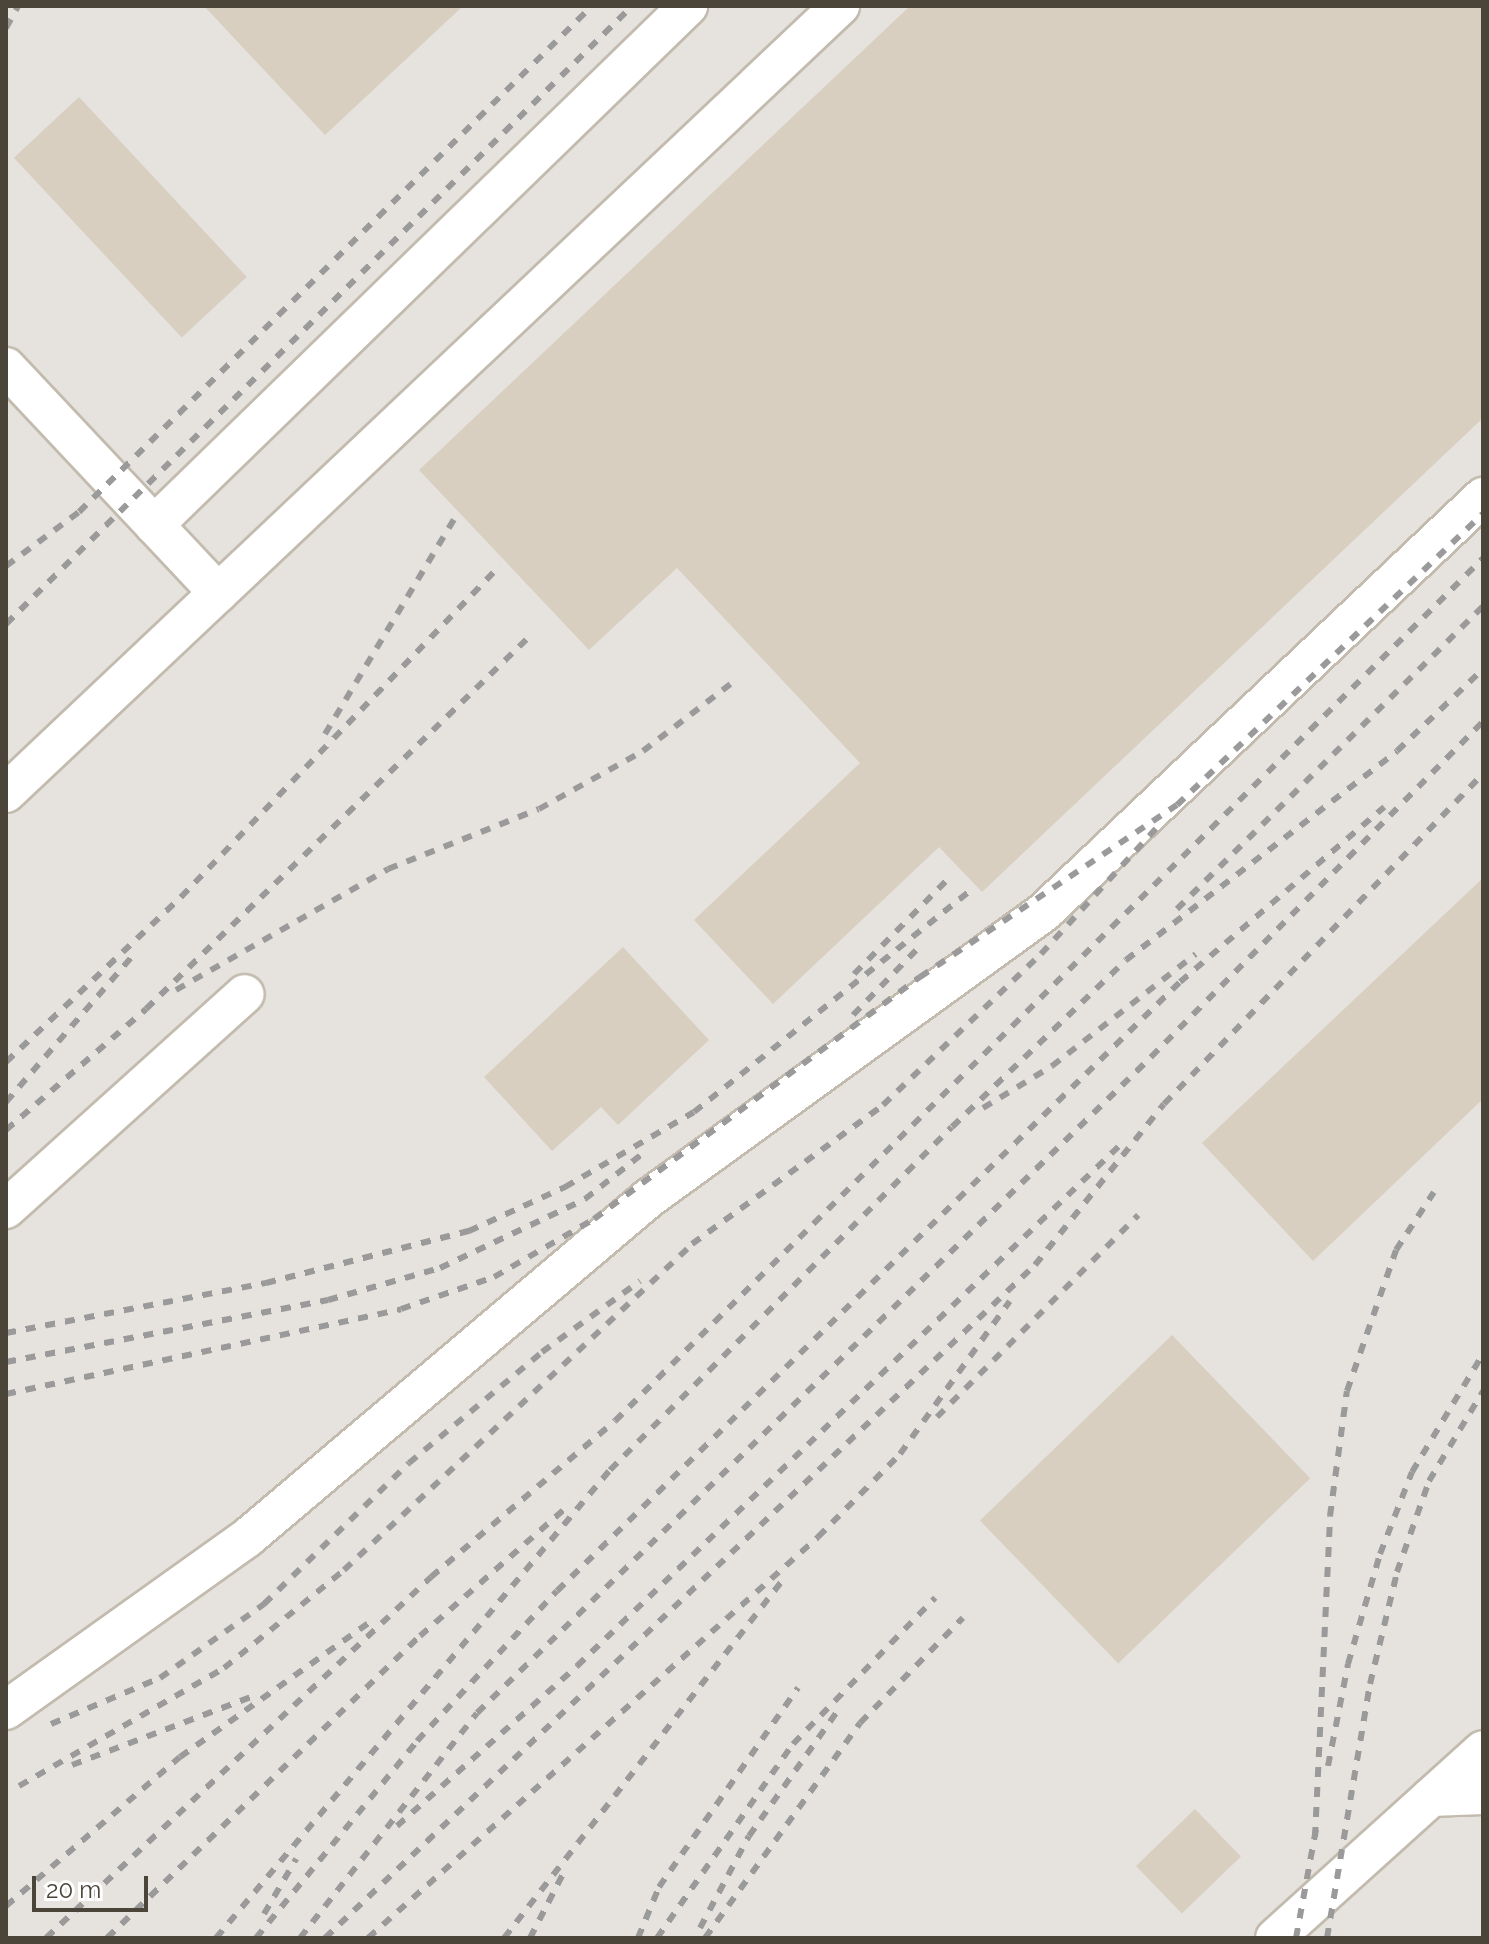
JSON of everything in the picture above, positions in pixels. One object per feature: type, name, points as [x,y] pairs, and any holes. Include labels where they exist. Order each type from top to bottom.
[{"type":"lane","points":[[154,525],[688,6]]},
{"type":"lane","points":[[6,793],[840,6]]},
{"type":"lane","points":[[6,367],[218,593]]},
{"type":"lane","points":[[6,1710],[247,1538],[649,1198],[1045,911],[1483,497]]},
{"type":"lane","points":[[6,1209],[245,994]]},
{"type":"lane","points":[[1275,1938],[1483,1750]]},
{"type":"lane","points":[[1431,1797],[1483,1795]]},
{"type":"shaded area","points":[[6,6],[1483,6],[1483,1938],[6,1938]]},
{"type":"building","points":[[204,6],[463,6],[325,135]]},
{"type":"building","points":[[910,6],[1483,6],[1483,418],[982,892],[939,847],[773,1004],[694,920],[860,763],[677,568],[589,650],[419,470]]},
{"type":"building","points":[[79,97],[247,277],[182,338],[14,158]]},
{"type":"building","points":[[1483,878],[1483,1099],[1313,1261],[1202,1143]]},
{"type":"building","points":[[623,947],[709,1040],[618,1125],[601,1107],[552,1151],[484,1077]]},
{"type":"building","points":[[1172,1335],[1310,1478],[1118,1664],[980,1520]]},
{"type":"building","points":[[1195,1809],[1241,1856],[1182,1913],[1136,1866]]},
{"type":"railway","points":[[6,28],[18,6]]},
{"type":"railway","points":[[6,566],[79,512],[592,6]]},
{"type":"railway","points":[[6,624],[632,6]]},
{"type":"railway","points":[[6,1394],[401,1309],[494,1277],[594,1219],[920,977],[1177,805],[1483,514]]},
{"type":"railway","points":[[325,734],[454,519]]},
{"type":"railway","points":[[46,1938],[431,1577],[615,1421],[1483,558]]},
{"type":"railway","points":[[6,1062],[181,897],[500,566]]},
{"type":"railway","points":[[1177,909],[1483,606]]},
{"type":"railway","points":[[6,1130],[146,1009],[532,634]]},
{"type":"railway","points":[[216,1938],[610,1470],[952,1127],[1126,960],[1397,751],[1483,669]]},
{"type":"railway","points":[[176,990],[388,869],[539,809],[643,751],[732,683]]},
{"type":"railway","points":[[300,1938],[477,1713],[1151,1057],[1483,721]]},
{"type":"railway","points":[[325,1938],[1035,1265],[1164,1104],[1483,774]]},
{"type":"railway","points":[[256,1938],[417,1741],[557,1591],[1180,982],[1384,807]]},
{"type":"railway","points":[[19,1786],[224,1668],[344,1570],[692,1244],[883,1105],[1041,954],[1159,825]]},
{"type":"railway","points":[[854,974],[950,877]]},
{"type":"railway","points":[[6,1333],[266,1283],[469,1231],[565,1187],[694,1112],[972,889]]},
{"type":"railway","points":[[853,1015],[923,943]]},
{"type":"railway","points":[[6,1102],[134,954]]},
{"type":"railway","points":[[983,1108],[1052,1066],[1196,954]]},
{"type":"railway","points":[[397,1826],[577,1666],[1119,1146]]},
{"type":"railway","points":[[6,1362],[328,1300],[440,1268],[585,1199],[647,1150]]},
{"type":"railway","points":[[1315,1837],[1330,1516],[1347,1391],[1396,1250],[1434,1192]]},
{"type":"railway","points":[[937,1417],[1138,1215]]},
{"type":"railway","points":[[51,1724],[160,1678],[264,1604],[409,1463],[542,1352],[640,1281]]},
{"type":"railway","points":[[368,1938],[818,1537],[900,1454],[1010,1301]]},
{"type":"railway","points":[[1328,1766],[1348,1664],[1380,1554],[1412,1472],[1483,1354]]},
{"type":"railway","points":[[1327,1938],[1370,1684],[1397,1572],[1429,1481],[1483,1391]]},
{"type":"railway","points":[[107,1938],[420,1636],[570,1504]]},
{"type":"railway","points":[[504,1938],[782,1581]]},
{"type":"railway","points":[[657,1938],[793,1744],[935,1598]]},
{"type":"railway","points":[[705,1938],[860,1723],[963,1618]]},
{"type":"railway","points":[[6,1906],[180,1757],[370,1622]]},
{"type":"railway","points":[[638,1938],[659,1887],[798,1688]]},
{"type":"railway","points":[[72,1765],[251,1697]]},
{"type":"railway","points":[[700,1928],[749,1836],[839,1709]]},
{"type":"railway","points":[[1296,1938],[1316,1829]]},
{"type":"railway","points":[[264,1914],[296,1859]]},
{"type":"railway","points":[[530,1938],[564,1872]]}]
